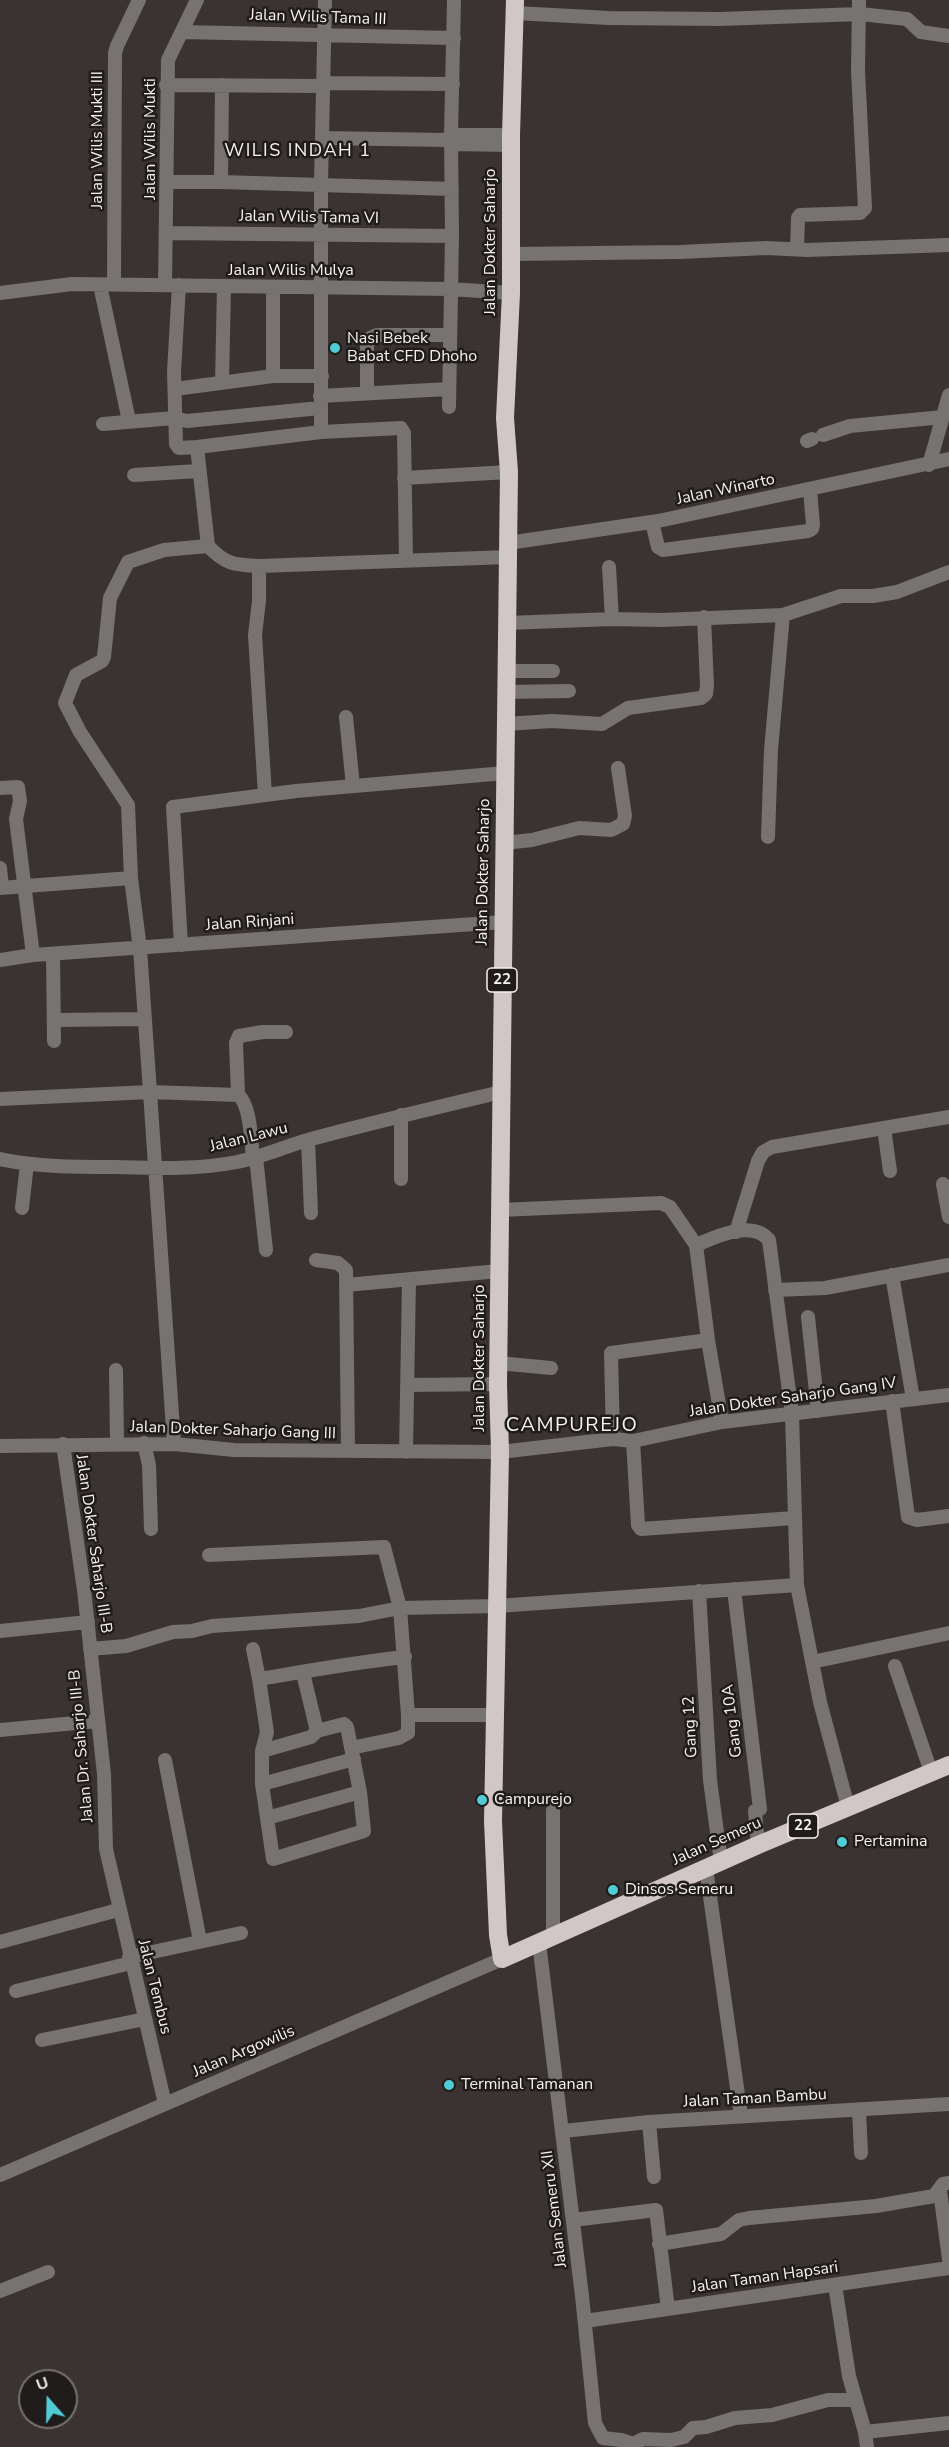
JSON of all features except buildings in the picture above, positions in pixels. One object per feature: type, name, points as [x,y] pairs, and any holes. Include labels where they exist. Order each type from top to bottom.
[{"type":"highway","name":"Jalan Dokter Saharjo","points":[[502,1959],[498,1935],[492,1821],[500,1452],[498,1363],[509,472],[506,418],[512,254],[511,140],[515,7]]},
{"type":"highway","name":"Jalan Semeru","points":[[502,1959],[949,1764]]},
{"type":"street","name":"Jalan Wilis Mukti III","points":[[129,421],[107,285],[115,53],[140,0]]},
{"type":"street","name":"Jalan Wilis Mukti","points":[[196,447],[177,447],[174,418],[172,285],[166,233],[166,85],[168,60],[197,0]]},
{"type":"street","points":[[321,432],[321,184],[325,0]]},
{"type":"street","points":[[449,407],[452,189],[449,140],[453,84],[454,0]]},
{"type":"street","points":[[515,7],[609,18],[720,19],[860,7],[908,19],[921,32],[949,36]]},
{"type":"street","points":[[797,249],[798,218],[801,215],[860,213],[865,208],[858,71],[860,7]]},
{"type":"street","name":"Jalan Wilis Tama III","points":[[182,32],[454,38]]},
{"type":"street","points":[[221,182],[222,84]]},
{"type":"street","points":[[166,85],[453,84]]},
{"type":"street","points":[[322,138],[511,140]]},
{"type":"street","points":[[167,182],[452,189]]},
{"type":"street","name":"Jalan Wilis Tama VI","points":[[166,233],[452,236]]},
{"type":"street","points":[[512,254],[949,245]]},
{"type":"street","name":"Jalan Wilis Mulya","points":[[0,293],[72,284],[450,289],[511,292]]},
{"type":"street","points":[[222,383],[224,287]]},
{"type":"street","points":[[273,287],[273,376]]},
{"type":"street","points":[[367,393],[367,345],[370,338],[377,335],[449,335]]},
{"type":"street","points":[[175,389],[273,376],[321,376]]},
{"type":"street","points":[[103,424],[174,418],[187,421],[367,393],[448,389]]},
{"type":"street","points":[[929,465],[949,395]]},
{"type":"street","points":[[814,438],[850,426],[942,417]]},
{"type":"street","points":[[174,1444],[140,949],[131,878],[128,804],[80,732],[65,703],[76,675],[102,661],[104,657],[110,598],[128,562],[164,550],[208,546],[196,447],[321,432],[401,428],[404,433],[406,560]]},
{"type":"street","name":"Jalan Winarto","points":[[208,546],[220,559],[237,565],[259,566],[406,560],[508,550],[810,490],[949,459]]},
{"type":"street","points":[[134,475],[198,471]]},
{"type":"street","points":[[404,478],[509,472]]},
{"type":"street","points":[[652,522],[658,547],[663,550],[812,530],[810,490]]},
{"type":"street","points":[[259,566],[259,601],[255,635],[265,795]]},
{"type":"street","points":[[609,567],[612,619]]},
{"type":"street","points":[[507,623],[783,615],[841,596],[873,596],[897,592],[949,572]]},
{"type":"street","points":[[768,837],[771,750],[783,615]]},
{"type":"street","points":[[505,724],[552,721],[602,724],[628,708],[701,698],[706,694],[707,687],[704,617]]},
{"type":"street","points":[[506,671],[553,671]]},
{"type":"street","points":[[506,692],[569,691]]},
{"type":"street","points":[[346,717],[353,786]]},
{"type":"street","points":[[504,843],[532,840],[579,828],[617,828],[623,824],[625,816],[618,768]]},
{"type":"street","points":[[181,945],[173,807],[265,795],[505,773]]},
{"type":"street","points":[[0,788],[18,787],[20,801],[16,819],[33,955]]},
{"type":"street","points":[[0,868],[1,888],[131,878]]},
{"type":"street","name":"Jalan Rinjani","points":[[0,960],[33,955],[503,922]]},
{"type":"street","points":[[53,954],[54,1041]]},
{"type":"street","points":[[54,1020],[145,1019]]},
{"type":"street","points":[[238,1095],[236,1043],[239,1036],[263,1032],[286,1032]]},
{"type":"street","points":[[0,1099],[150,1092],[238,1095],[243,1098],[255,1157],[266,1251]]},
{"type":"street","name":"Jalan Lawu","points":[[0,1159],[27,1164],[198,1167],[255,1157],[401,1115],[501,1092]]},
{"type":"street","points":[[401,1115],[401,1179]]},
{"type":"street","points":[[736,1232],[758,1161],[763,1152],[772,1147],[949,1117]]},
{"type":"street","points":[[884,1128],[890,1171]]},
{"type":"street","points":[[308,1140],[311,1213]]},
{"type":"street","points":[[22,1208],[27,1164]]},
{"type":"street","points":[[943,1184],[949,1217]]},
{"type":"street","points":[[500,1210],[667,1203],[696,1245],[708,1340],[722,1422]]},
{"type":"street","points":[[696,1245],[719,1235],[747,1230],[763,1234],[769,1240],[792,1414],[797,1585],[820,1702],[848,1807]]},
{"type":"street","points":[[316,1260],[342,1264],[346,1270],[348,1451]]},
{"type":"street","points":[[775,1290],[825,1288],[949,1265]]},
{"type":"street","points":[[346,1285],[499,1271]]},
{"type":"street","points":[[892,1275],[913,1399]]},
{"type":"street","points":[[406,1452],[409,1280]]},
{"type":"street","points":[[808,1317],[818,1411]]},
{"type":"street","points":[[613,1439],[611,1353],[708,1340]]},
{"type":"street","points":[[498,1363],[551,1368]]},
{"type":"street","points":[[116,1370],[117,1443]]},
{"type":"street","points":[[407,1385],[498,1384]]},
{"type":"street","name":"Jalan Dokter Saharjo Gang IV","points":[[500,1452],[613,1439],[633,1441],[722,1422],[949,1395]]},
{"type":"street","points":[[892,1401],[908,1517],[918,1520],[949,1516]]},
{"type":"street","points":[[633,1441],[638,1526],[641,1528],[794,1518]]},
{"type":"street","points":[[144,1443],[148,1465],[151,1529]]},
{"type":"street","name":"Jalan Dokter Saharjo Gang III","points":[[0,1446],[144,1443],[234,1450],[500,1452]]},
{"type":"street","name":"Jalan Dokter Saharjo III-B","points":[[63,1444],[90,1649]]},
{"type":"street","points":[[209,1555],[381,1546],[386,1550],[400,1608],[405,1657],[408,1733],[262,1784]]},
{"type":"street","points":[[90,1649],[126,1646],[173,1632],[192,1631],[212,1626],[359,1616],[400,1608],[496,1606],[797,1585]]},
{"type":"street","name":"Gang 10A","points":[[734,1589],[760,1809],[755,1811],[759,1845]]},
{"type":"street","name":"Gang 12","points":[[699,1591],[714,1865],[741,2116]]},
{"type":"street","points":[[0,1631],[88,1622]]},
{"type":"street","points":[[812,1662],[949,1632]]},
{"type":"street","name":"Jalan Dr. Saharjo III-B","points":[[90,1649],[104,1774],[106,1849],[111,1877]]},
{"type":"street","points":[[253,1649],[266,1726],[262,1750],[262,1784],[273,1859],[364,1831],[360,1792],[347,1727],[344,1724],[317,1731],[311,1737],[262,1750]]},
{"type":"street","points":[[259,1679],[303,1673],[348,1662],[405,1657]]},
{"type":"street","points":[[895,1666],[931,1772]]},
{"type":"street","points":[[303,1673],[317,1731]]},
{"type":"street","points":[[408,1715],[495,1715]]},
{"type":"street","points":[[0,1730],[97,1721]]},
{"type":"street","points":[[165,1760],[200,1941]]},
{"type":"street","points":[[267,1818],[360,1792]]},
{"type":"street","name":"Jalan Semeru XII","points":[[553,1810],[546,1940],[563,2131],[598,2432],[603,2438],[621,2440],[631,2446]]},
{"type":"street","name":"Jalan Tembus","points":[[111,1877],[165,2104]]},
{"type":"street","points":[[0,1942],[118,1910]]},
{"type":"street","points":[[16,1991],[200,1941],[241,1933]]},
{"type":"street","name":"Jalan Argowilis","points":[[0,2175],[502,1959]]},
{"type":"street","points":[[42,2040],[145,2019]]},
{"type":"street","name":"Jalan Taman Bambu","points":[[563,2131],[649,2122],[949,2104]]},
{"type":"street","points":[[859,2110],[861,2153]]},
{"type":"street","points":[[649,2122],[654,2177]]},
{"type":"street","points":[[659,2244],[721,2234],[739,2220],[749,2218],[876,2206],[934,2196],[945,2187]]},
{"type":"street","points":[[945,2187],[949,2259]]},
{"type":"street","points":[[573,2220],[656,2210],[668,2309]]},
{"type":"street","name":"Jalan Taman Hapsari","points":[[585,2321],[949,2268]]},
{"type":"street","points":[[0,2290],[48,2272]]},
{"type":"street","points":[[835,2285],[849,2376],[866,2432],[867,2447]]},
{"type":"street","points":[[631,2446],[643,2439],[671,2440],[684,2437],[693,2428],[706,2427],[735,2418],[772,2415],[828,2400],[855,2400]]},
{"type":"street","points":[[866,2432],[949,2423]]},
{"type":"place","name":"Nasi Bebek Babat CFD Dhoho","points":[[335,348]]},
{"type":"place","name":"Campurejo","points":[[482,1800]]},
{"type":"place","name":"Pertamina","points":[[842,1842]]},
{"type":"place","name":"Dinsos Semeru","points":[[613,1890]]},
{"type":"place","name":"Terminal Tamanan","points":[[449,2085]]},
{"type":"district","name":"WILIS INDAH 1","points":[[298,152]]},
{"type":"district","name":"CAMPUREJO","points":[[572,1426]]}]
